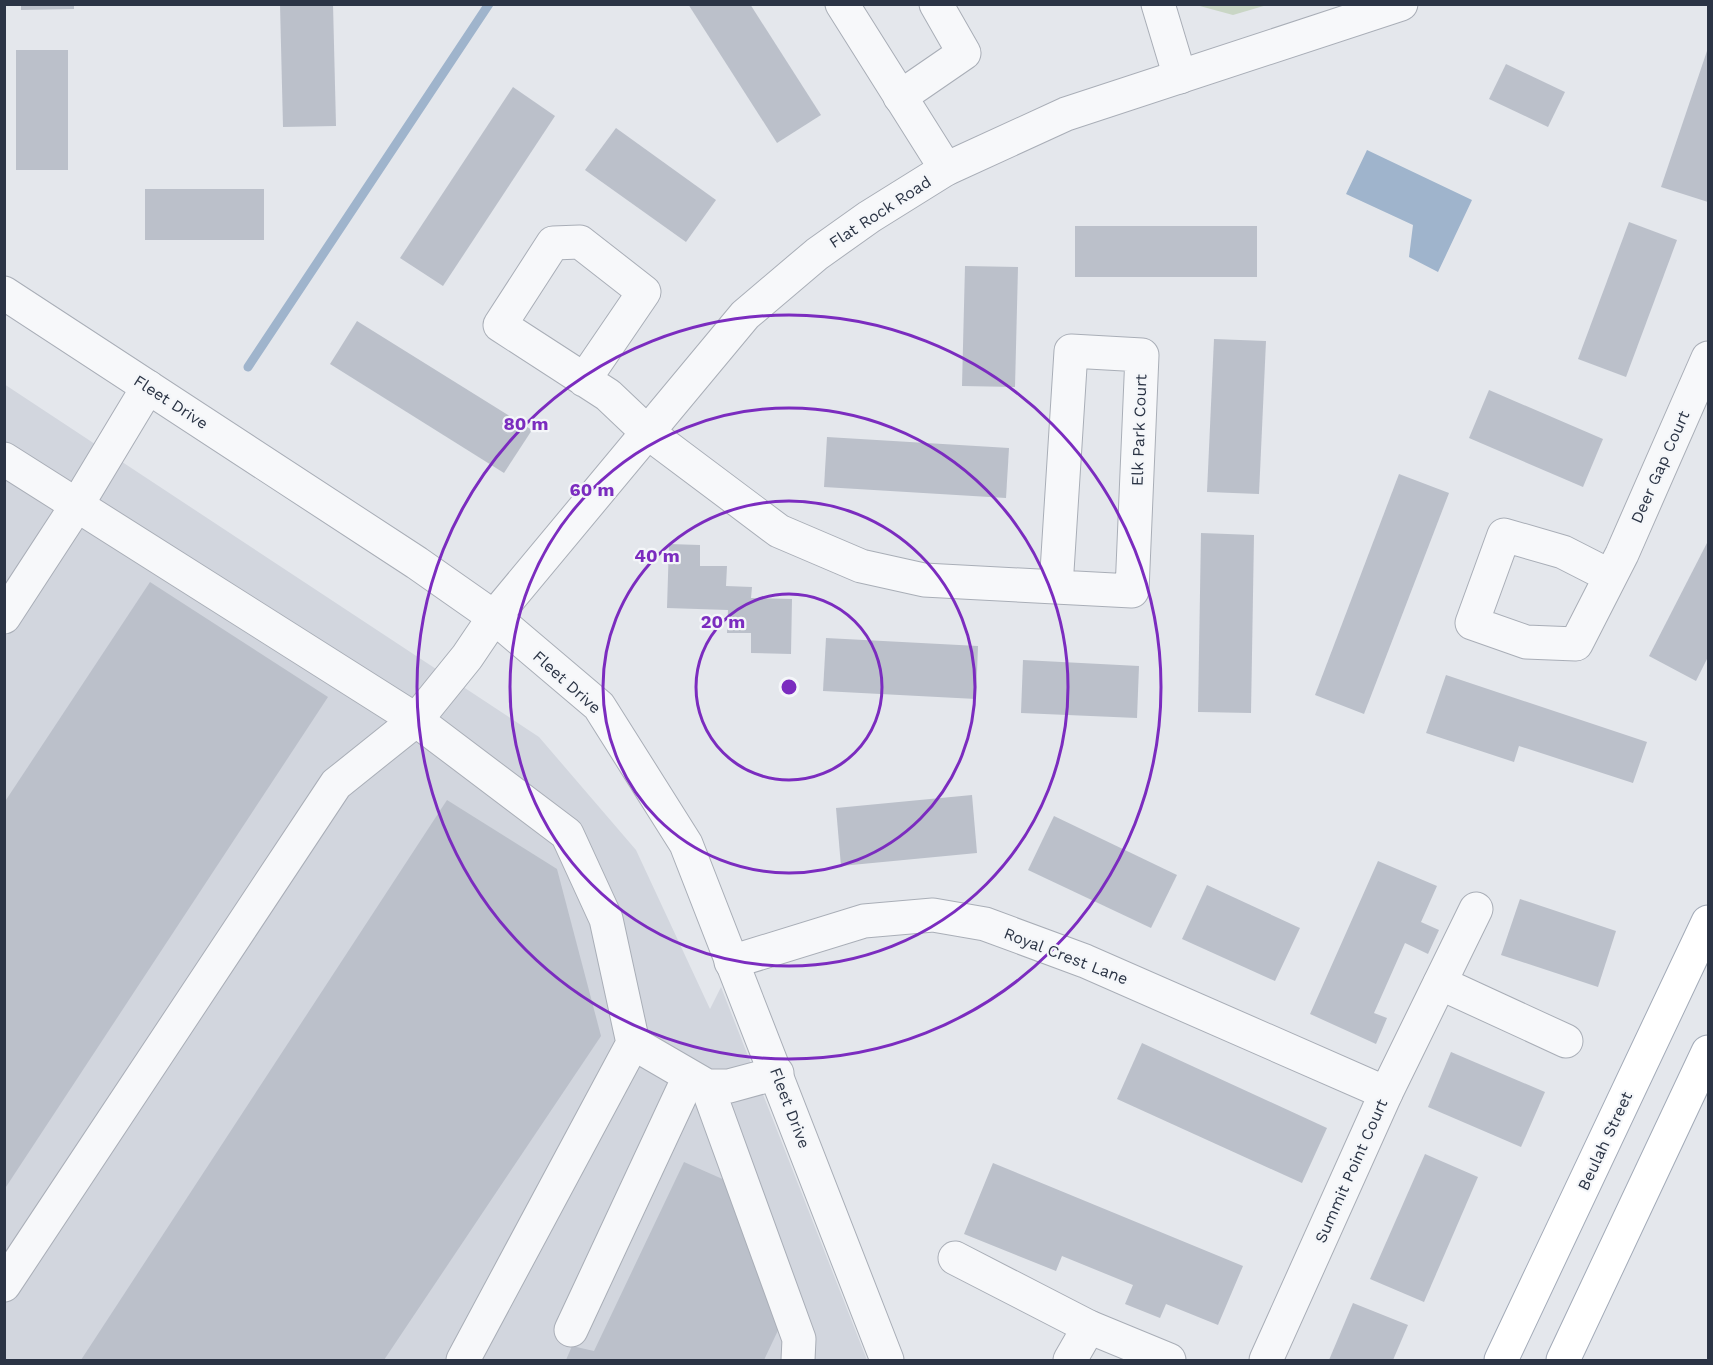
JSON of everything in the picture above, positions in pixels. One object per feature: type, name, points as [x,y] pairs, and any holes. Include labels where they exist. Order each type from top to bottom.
[{"type":"main road","name":"Beulah Street","points":[[1501,1360],[1708,922]]},
{"type":"main road","points":[[1563,1360],[1708,1052]]},
{"type":"street","points":[[842,4],[946,169]]},
{"type":"street","points":[[900,96],[964,53],[936,4]]},
{"type":"street","points":[[1158,4],[1180,77]]},
{"type":"street","name":"Flat Rock Road","points":[[4,1286],[336,784],[416,720],[467,657],[494,617],[746,315],[818,254],[869,217],[946,169],[1066,114],[1401,4]]},
{"type":"street","name":"Fleet Drive","points":[[4,293],[417,563],[494,617],[599,706],[686,844],[887,1360]]},
{"type":"street","name":"Elk Park Court","points":[[584,380],[608,395],[647,432],[778,531],[861,566],[924,580],[1056,587],[1132,591],[1142,355],[1071,351],[1056,587]]},
{"type":"street","name":"Deer Gap Court","points":[[1610,576],[1708,358]]},
{"type":"street","points":[[4,617],[77,505],[148,387]]},
{"type":"street","points":[[4,459],[416,720],[567,834],[606,919],[633,1043],[463,1360]]},
{"type":"street","name":"Summit Point Court","points":[[1266,1360],[1386,1093],[1476,909]]},
{"type":"street","name":"Royal Crest Lane","points":[[731,962],[864,921],[933,915],[985,924],[1085,961],[1386,1093]]},
{"type":"street","points":[[1440,982],[1566,1041]]},
{"type":"street","points":[[633,1043],[698,1081],[729,1086],[777,1073]]},
{"type":"street","points":[[570,1330],[698,1081]]},
{"type":"street","points":[[698,1081],[799,1339],[798,1360]]},
{"type":"street","points":[[955,1258],[1089,1327],[1169,1360]]},
{"type":"street","points":[[1070,1360],[1089,1327]]},
{"type":"shaded area","points":[[4,384],[539,737],[636,850],[710,1009],[721,987],[867,1360],[5,1360]]},
{"type":"green space","points":[[1196,4],[1267,5],[1233,15]]},
{"type":"water","points":[[1367,150],[1472,200],[1438,272],[1409,257],[1413,225],[1346,194]]},
{"type":"building","points":[[21,4],[74,4],[74,9],[21,10]]},
{"type":"building","points":[[280,4],[333,4],[336,126],[283,127]]},
{"type":"building","points":[[688,4],[750,4],[821,115],[777,143]]},
{"type":"building","points":[[1708,48],[1708,202],[1661,187]]},
{"type":"building","points":[[16,50],[68,50],[68,170],[16,170]]},
{"type":"building","points":[[1506,64],[1565,92],[1548,127],[1489,99]]},
{"type":"building","points":[[513,87],[555,116],[443,286],[400,258]]},
{"type":"building","points":[[616,128],[716,200],[686,242],[585,170]]},
{"type":"building","points":[[145,189],[264,189],[264,240],[145,240]]},
{"type":"building","points":[[1629,222],[1677,240],[1626,377],[1578,359]]},
{"type":"building","points":[[1075,226],[1257,226],[1257,277],[1075,277]]},
{"type":"building","points":[[965,266],[1018,267],[1015,387],[962,386]]},
{"type":"building","points":[[357,321],[532,430],[504,473],[330,364]]},
{"type":"building","points":[[1214,339],[1266,341],[1259,494],[1207,492]]},
{"type":"building","points":[[1489,390],[1603,439],[1583,487],[1469,438]]},
{"type":"building","points":[[827,437],[1009,448],[1006,498],[824,487]]},
{"type":"building","points":[[1399,474],[1449,493],[1364,714],[1315,695]]},
{"type":"building","points":[[1201,533],[1254,535],[1251,713],[1198,712]]},
{"type":"building","points":[[1708,541],[1708,657],[1696,681],[1649,656]]},
{"type":"building","points":[[669,544],[700,545],[700,566],[727,566],[726,586],[752,587],[751,598],[792,599],[791,654],[751,653],[751,633],[727,633],[728,610],[667,608]]},
{"type":"building","points":[[150,582],[328,697],[4,1190],[4,803]]},
{"type":"building","points":[[826,638],[978,646],[976,699],[823,691]]},
{"type":"building","points":[[1023,660],[1139,666],[1137,718],[1021,713]]},
{"type":"building","points":[[1446,675],[1647,742],[1633,783],[1519,746],[1514,762],[1426,733]]},
{"type":"building","points":[[972,795],[977,853],[841,866],[836,808]]},
{"type":"building","points":[[447,800],[557,869],[601,1036],[384,1360],[81,1360]]},
{"type":"building","points":[[1054,816],[1177,875],[1151,928],[1028,870]]},
{"type":"building","points":[[1378,861],[1437,886],[1421,922],[1439,930],[1428,954],[1405,943],[1374,1013],[1387,1018],[1376,1044],[1310,1014]]},
{"type":"building","points":[[1207,885],[1300,928],[1275,981],[1182,939]]},
{"type":"building","points":[[1520,899],[1616,931],[1598,987],[1501,955]]},
{"type":"building","points":[[1142,1043],[1327,1128],[1302,1183],[1117,1099]]},
{"type":"building","points":[[1451,1052],[1545,1092],[1521,1147],[1428,1107]]},
{"type":"building","points":[[1425,1154],[1478,1177],[1424,1302],[1370,1279]]},
{"type":"building","points":[[684,1162],[727,1181],[782,1322],[764,1360],[566,1360],[572,1346],[594,1351]]},
{"type":"building","points":[[993,1163],[1243,1266],[1218,1325],[1166,1304],[1160,1318],[1125,1304],[1133,1285],[1062,1256],[1056,1271],[964,1234]]},
{"type":"building","points":[[1353,1303],[1408,1325],[1393,1360],[1329,1360]]},
{"type":"waterway","points":[[248,367],[489,4]]}]
